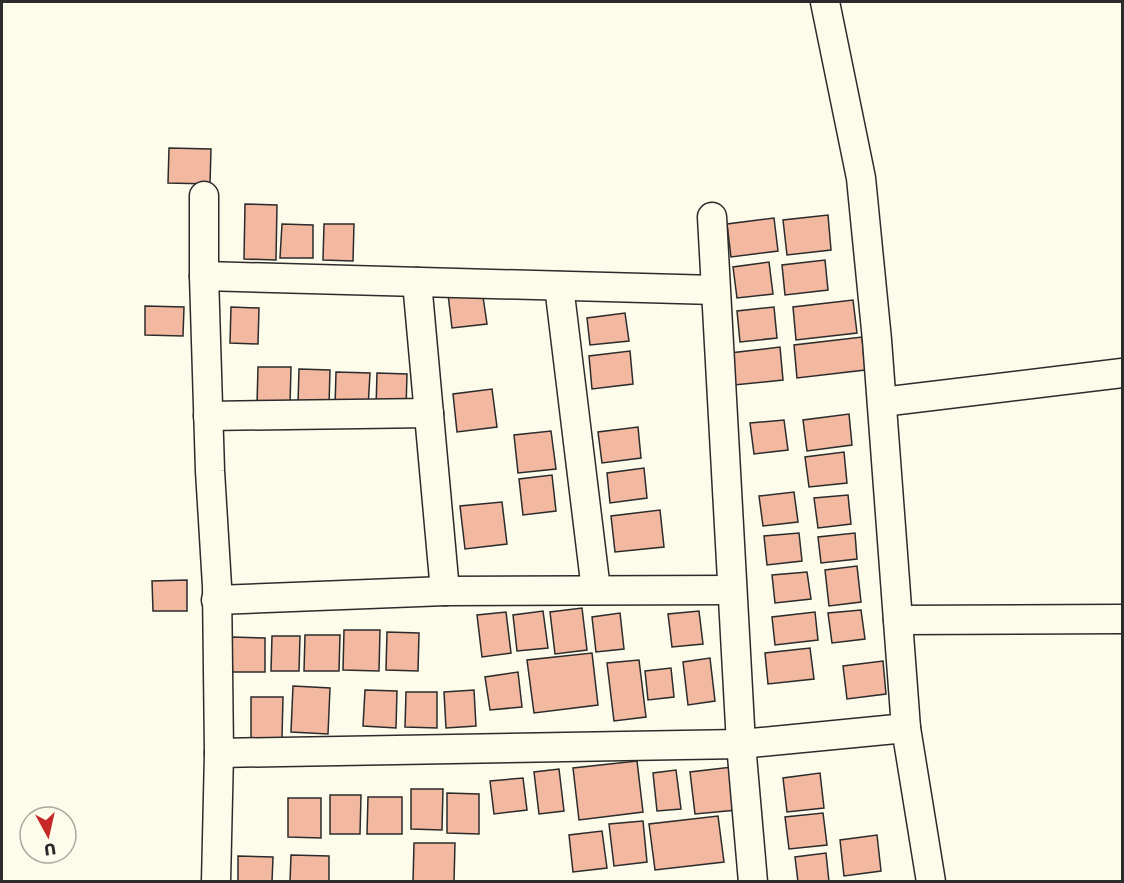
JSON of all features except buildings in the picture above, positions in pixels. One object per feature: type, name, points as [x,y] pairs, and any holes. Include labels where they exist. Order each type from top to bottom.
[{"type":"street","points":[[825,2],[861,178],[882,402],[906,728],[931,882]]},
{"type":"street","points":[[204,196],[204,276],[216,600],[219,753],[216,882]]},
{"type":"street","points":[[712,218],[741,744],[753,882]]},
{"type":"street","points":[[204,276],[715,290]]},
{"type":"street","points":[[417,282],[445,591]]},
{"type":"street","points":[[559,286],[596,591]]},
{"type":"street","points":[[882,402],[1122,373]]},
{"type":"street","points":[[208,416],[429,413]]},
{"type":"street","points":[[216,600],[445,591],[732,590]]},
{"type":"street","points":[[898,620],[1122,619]]},
{"type":"street","points":[[219,753],[741,744],[906,728]]}]
